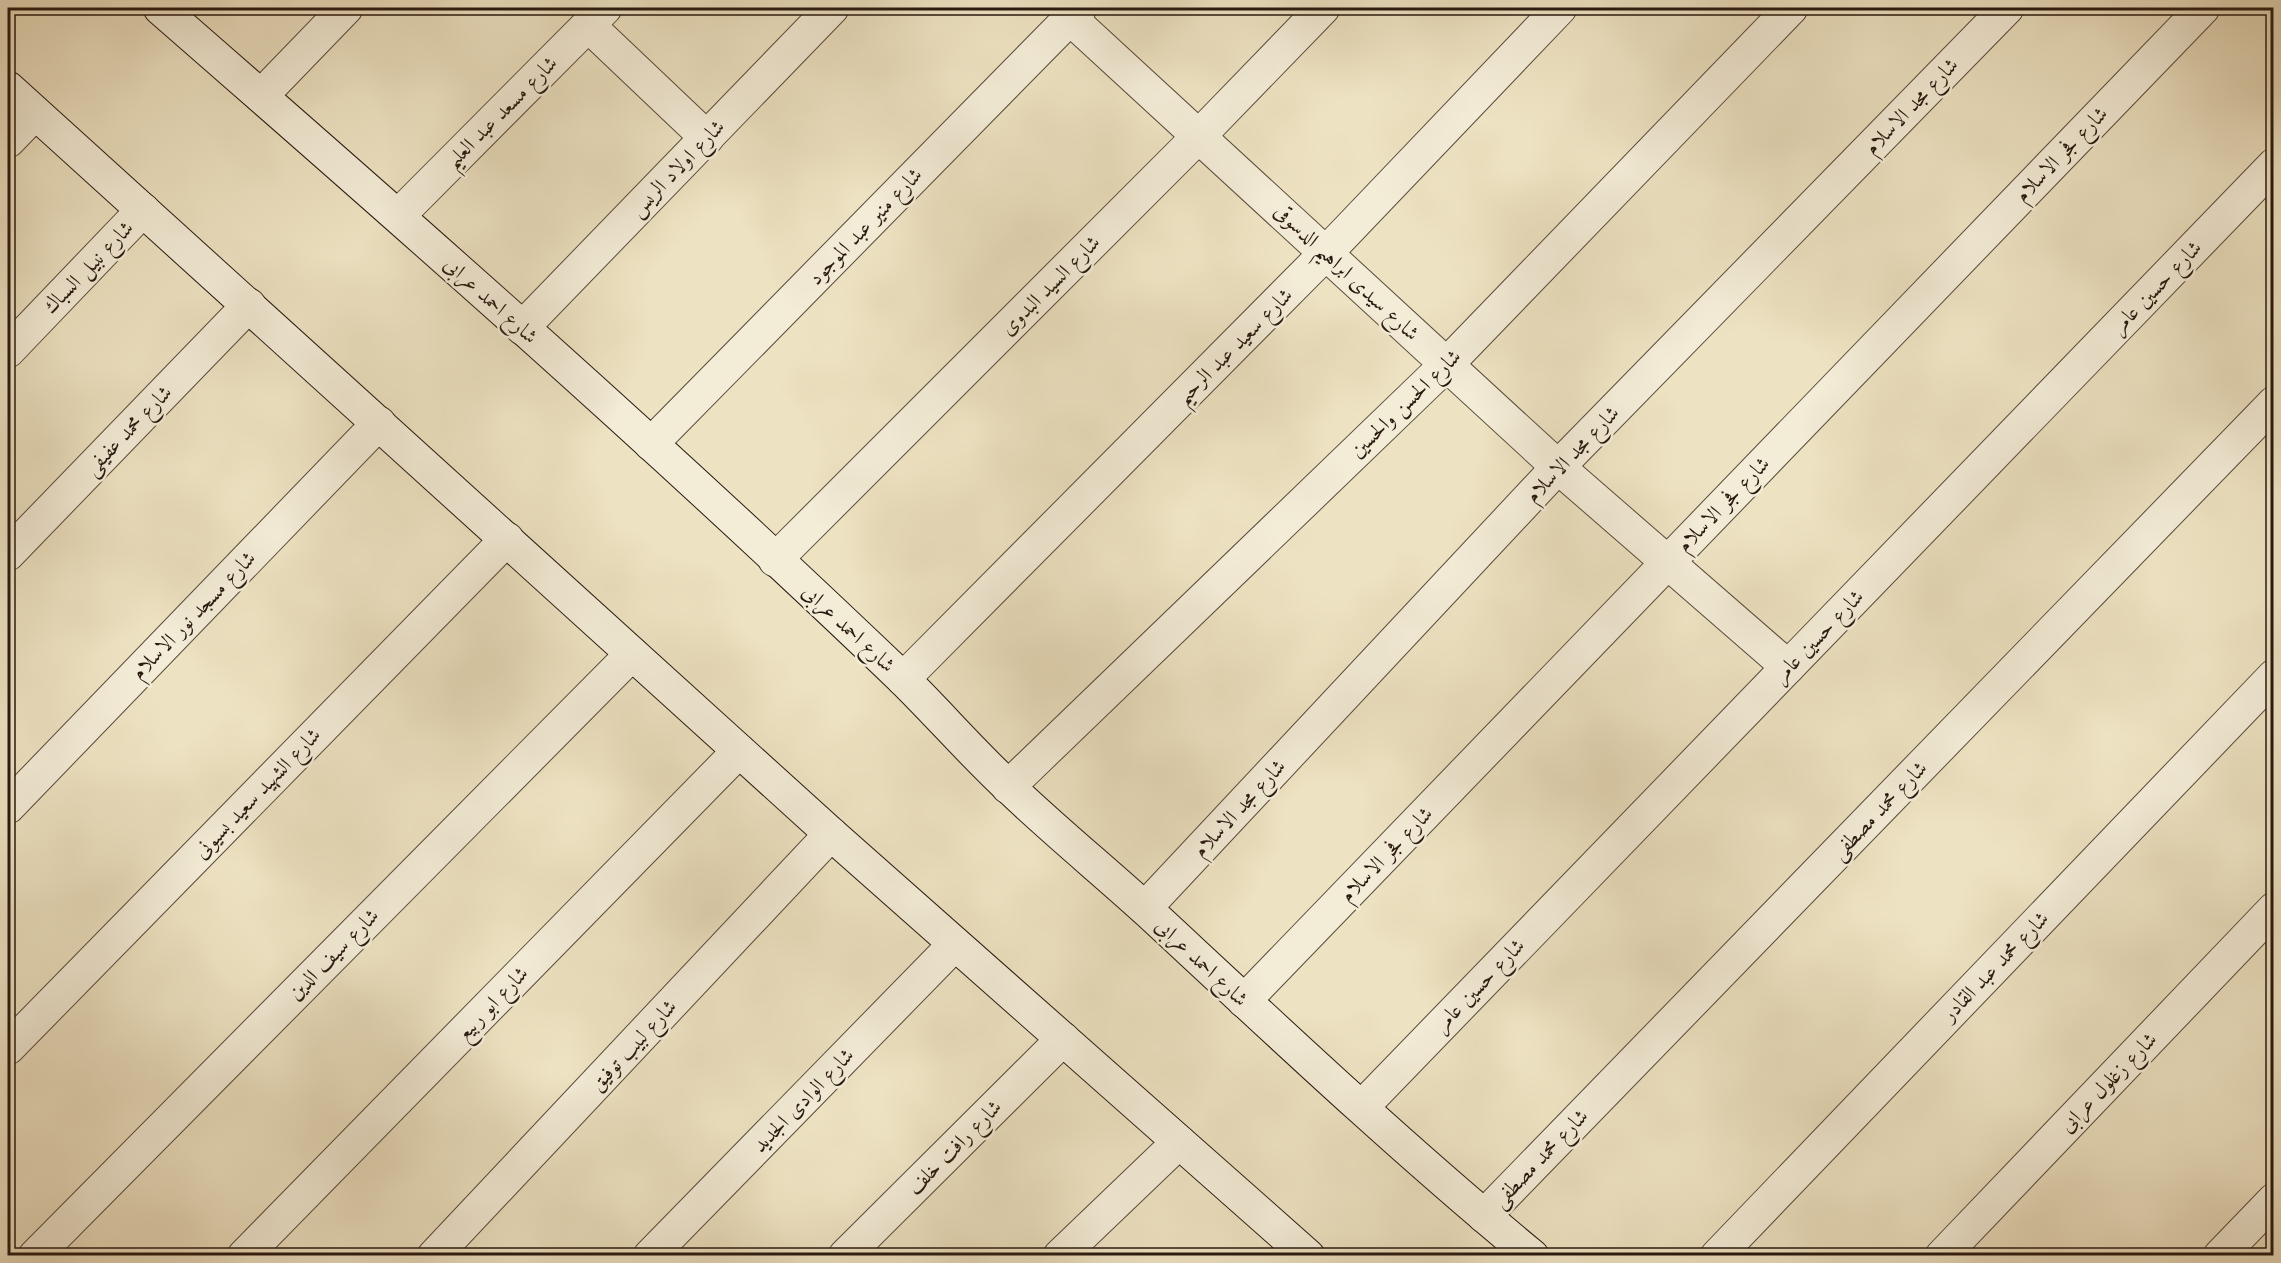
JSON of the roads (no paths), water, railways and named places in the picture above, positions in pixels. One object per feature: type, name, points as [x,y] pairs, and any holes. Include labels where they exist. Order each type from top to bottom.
[{"type":"street","name":"شارع احمد عرابى","points":[[159,8],[398,216],[651,444],[903,679],[1008,787],[1145,908],[1362,1107],[1532,1256]]},
{"type":"street","points":[[261,96],[345,8]]},
{"type":"street","name":"شارع اولاد الريس","points":[[522,328],[832,8]]},
{"type":"street","name":"شارع السيد البدوى","points":[[775,560],[1199,136],[1323,8]]},
{"type":"street","name":"شارع سعيد عبد الرحيم","points":[[903,679],[1326,253],[1560,8]]},
{"type":"street","name":"شارع الحسن والحسين","points":[[1008,787],[1447,364],[1791,8]]},
{"type":"street","name":"شارع مجد الاسلام","points":[[1145,908],[1558,467],[2007,8]]},
{"type":"street","name":"شارع فجر الاسلام","points":[[1244,1001],[2203,8]]},
{"type":"street","name":"شارع سيدى ابراهيم الدسوقى","points":[[1075,13],[1199,136],[1558,467],[1788,667]]},
{"type":"street","name":"شارع منير عبد الموجود","points":[[651,444],[1075,13]]},
{"type":"street","points":[[596,16],[707,138]]},
{"type":"street","name":"شارع مسعد عبد العليم","points":[[398,216],[596,16]]},
{"type":"street","points":[[8,88],[831,834],[1179,1142],[1300,1253]]},
{"type":"street","points":[[8,141],[35,113]]},
{"type":"street","name":"شارع حسين عامر","points":[[1362,1107],[2274,165]]},
{"type":"street","name":"شارع نبيل السباك","points":[[8,351],[143,210]]},
{"type":"street","name":"شارع محمد عفيفى","points":[[8,554],[249,305]]},
{"type":"street","name":"شارع محمد مصطفى","points":[[1484,1216],[2274,403]]},
{"type":"street","name":"شارع مسجد نور الاسلام","points":[[8,807],[379,423]]},
{"type":"street","name":"شارع الشهيد سعيد بسيونى","points":[[8,1048],[507,539]]},
{"type":"street","name":"شارع سيف الدين","points":[[35,1256],[632,654]]},
{"type":"street","name":"شارع محمد عبد القادر","points":[[1717,1256],[2274,676]]},
{"type":"street","name":"شارع ابو ربيع","points":[[244,1256],[739,751]]},
{"type":"street","name":"شارع لبيب توفيق","points":[[434,1256],[831,834]]},
{"type":"street","name":"شارع زغلول عرابى","points":[[1942,1256],[2274,909]]},
{"type":"street","name":"شارع الوادى الجديد","points":[[650,1256],[955,944]]},
{"type":"street","name":"شارع رافت خلف","points":[[845,1256],[1063,1040]]},
{"type":"street","points":[[1060,1256],[1179,1142]]},
{"type":"street","points":[[2220,1256],[2274,1200]]}]
